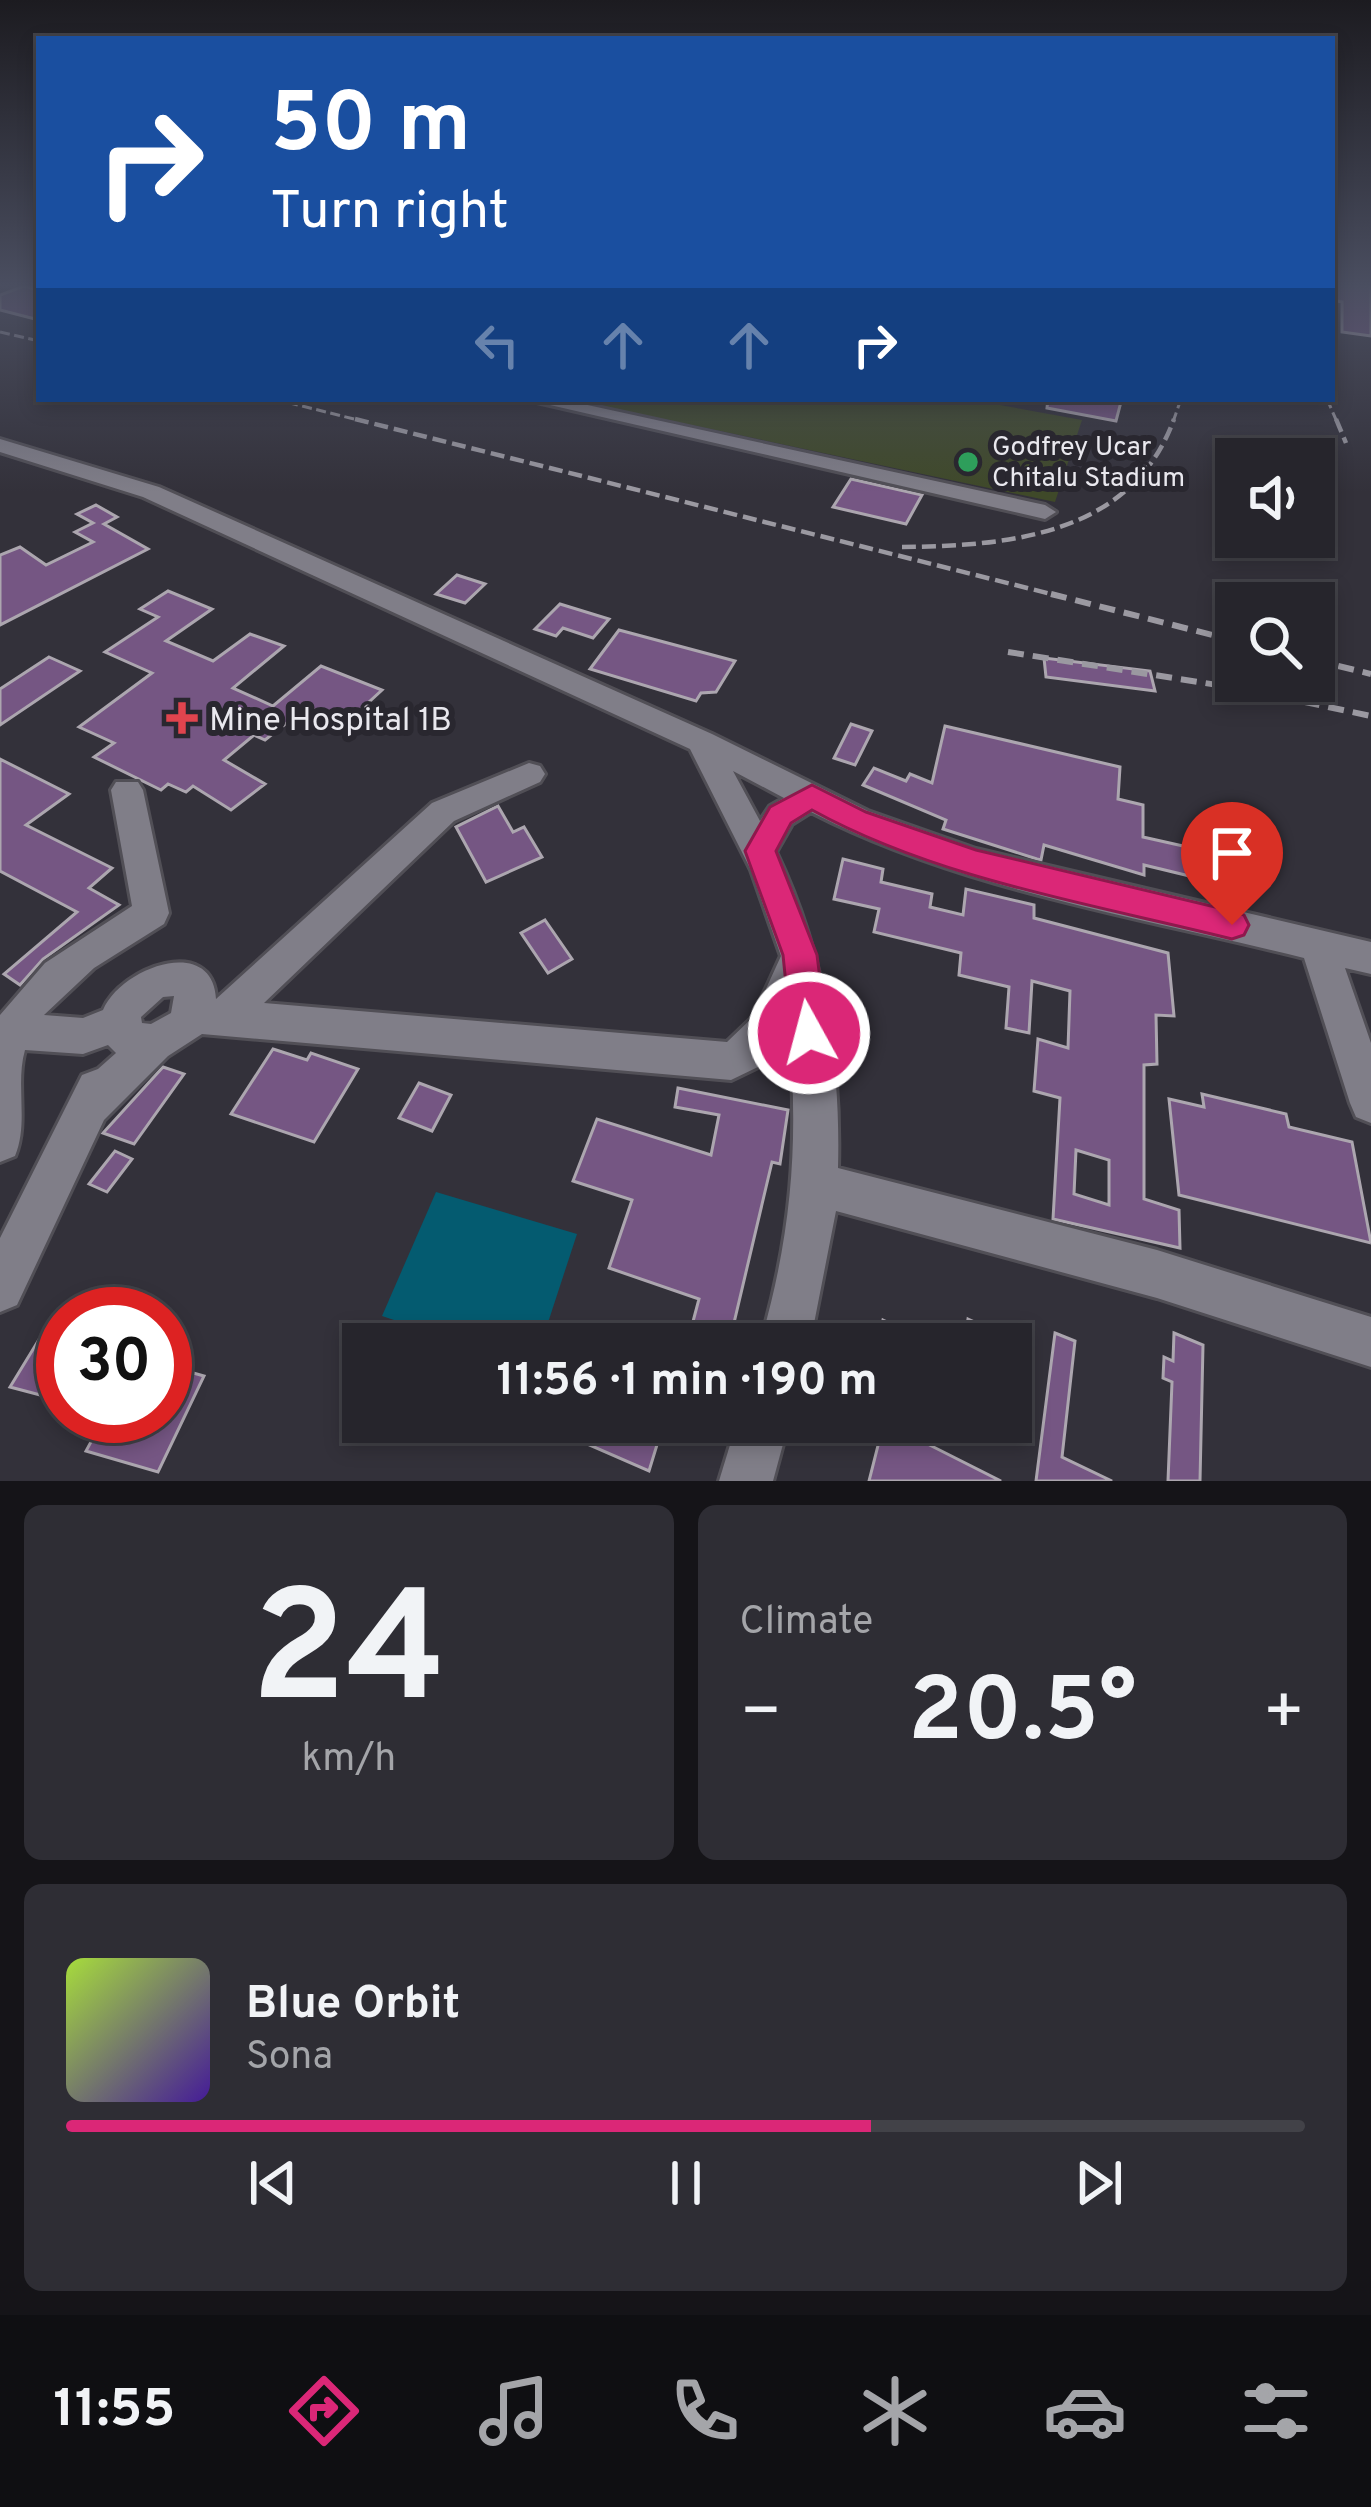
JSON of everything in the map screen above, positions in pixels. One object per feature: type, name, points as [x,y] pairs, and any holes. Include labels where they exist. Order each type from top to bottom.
[{"type":"street","points":[[548,402],[1046,512]]},
{"type":"street","points":[[0,445],[151,492],[701,742],[856,820],[974,862],[1371,958]]},
{"type":"street","points":[[701,742],[760,851],[800,955],[818,1112],[820,1185],[806,1270],[791,1323]]},
{"type":"street","points":[[13,1031],[83,1036],[177,1033],[208,1017],[443,812],[529,774]]},
{"type":"street","points":[[0,1141],[0,1066],[13,1031],[37,996],[88,948],[151,913],[127,790]]},
{"type":"street","points":[[760,851],[781,815],[812,796]]},
{"type":"street","points":[[1319,946],[1371,1103]]},
{"type":"street","points":[[208,1017],[731,1061],[754,1050],[773,1023],[800,955]]},
{"type":"street","points":[[0,1288],[90,1105],[132,1032],[140,989],[169,978],[192,985],[208,1017]]},
{"type":"street","points":[[820,1185],[1157,1274],[1371,1342]]},
{"type":"street","points":[[746,1481],[757,1443]]},
{"type":"green space","name":"Godfrey Ucar Chitalu Stadium","points":[[607,402],[1000,402],[1082,420],[1055,502],[602,406]]},
{"type":"water","points":[[436,1192],[577,1234],[548,1323],[403,1323],[382,1316]]},
{"type":"building","points":[[1048,402],[1121,402],[1116,421],[1047,408]]},
{"type":"building","points":[[851,479],[922,495],[906,524],[833,507]]},
{"type":"building","points":[[96,505],[117,517],[104,524],[148,549],[0,625],[0,555],[20,547],[46,565],[93,542],[75,532],[93,523],[77,514]]},
{"type":"building","points":[[457,575],[485,584],[465,603],[436,594]]},
{"type":"building","points":[[168,591],[212,609],[166,641],[213,661],[250,634],[284,646],[233,688],[273,706],[321,666],[382,690],[346,723],[307,707],[265,740],[254,735],[224,760],[265,784],[231,810],[193,786],[186,792],[168,784],[161,790],[94,757],[114,743],[79,727],[152,673],[105,652],[158,617],[140,609]]},
{"type":"building","points":[[560,604],[609,619],[593,638],[563,628],[556,636],[535,629]]},
{"type":"building","points":[[619,630],[735,661],[716,692],[701,693],[696,701],[590,669]]},
{"type":"building","points":[[49,657],[80,671],[0,725],[0,689]]},
{"type":"building","points":[[1044,658],[1150,671],[1155,691],[1046,677]]},
{"type":"building","points":[[851,724],[872,731],[855,765],[834,758]]},
{"type":"building","points":[[945,726],[1120,767],[1118,799],[1143,805],[1143,837],[1201,850],[1202,859],[1236,867],[1239,888],[1144,865],[1144,875],[1044,845],[1041,860],[1037,859],[943,829],[946,820],[863,785],[874,768],[906,781],[910,774],[932,783]]},
{"type":"building","points":[[0,759],[69,794],[26,825],[112,868],[89,888],[119,905],[43,959],[20,985],[4,974],[77,912],[0,871]]},
{"type":"building","points":[[498,806],[513,832],[524,827],[542,857],[486,882],[456,827]]},
{"type":"building","points":[[843,859],[883,869],[881,882],[932,894],[930,907],[963,915],[966,889],[1034,905],[1034,918],[1168,953],[1174,1016],[1156,1015],[1157,1064],[1144,1065],[1144,1199],[1179,1210],[1180,1248],[1053,1219],[1060,1098],[1034,1091],[1038,1039],[1068,1048],[1070,991],[1032,981],[1029,1033],[1006,1028],[1009,987],[959,975],[961,953],[874,932],[879,909],[834,899]],"holes":[[[1076,1150],[1109,1160],[1109,1205],[1074,1194]]]},
{"type":"building","points":[[545,920],[572,959],[548,973],[521,933]]},
{"type":"building","points":[[273,1049],[307,1060],[311,1053],[358,1069],[314,1142],[231,1114]]},
{"type":"building","points":[[163,1067],[184,1074],[134,1144],[103,1133]]},
{"type":"building","points":[[419,1083],[451,1095],[432,1131],[399,1118]]},
{"type":"building","points":[[678,1088],[788,1110],[780,1164],[772,1162],[734,1323],[693,1323],[699,1299],[609,1268],[632,1200],[573,1181],[597,1119],[711,1155],[719,1115],[675,1107]]},
{"type":"building","points":[[1202,1094],[1286,1114],[1289,1127],[1352,1142],[1371,1243],[1179,1195],[1169,1099],[1204,1107]]},
{"type":"building","points":[[115,1151],[132,1159],[107,1192],[89,1184]]},
{"type":"building","points":[[1055,1333],[1075,1341],[1062,1457],[1112,1481],[1036,1481]]},
{"type":"building","points":[[1174,1333],[1203,1345],[1200,1481],[1168,1481],[1172,1382],[1163,1378],[1164,1357],[1173,1361]]},
{"type":"building","points":[[36,1344],[36,1394],[10,1387]]},
{"type":"building","points":[[192,1373],[204,1376],[192,1401]]},
{"type":"building","points":[[90,1443],[172,1443],[158,1472],[86,1451]]},
{"type":"building","points":[[587,1443],[658,1443],[649,1471]]},
{"type":"building","points":[[879,1443],[926,1443],[1001,1481],[869,1481]]},
{"type":"railway","points":[[286,402],[366,422]]},
{"type":"railway","points":[[1173,422],[1180,402]]},
{"type":"railway","points":[[1328,402],[1337,422]]},
{"type":"railway","points":[[355,419],[1063,597]]},
{"type":"railway","points":[[902,547],[1024,537],[1098,510],[1129,488],[1155,458],[1174,419]]},
{"type":"railway","points":[[1336,419],[1346,443]]},
{"type":"railway","points":[[1051,594],[1215,636]]},
{"type":"railway","points":[[1008,652],[1243,689],[1371,716]]},
{"type":"railway","points":[[1335,665],[1371,674]]},
{"type":"place","name":"Godfrey Ucar Chitalu Stadium","points":[[968,462]]},
{"type":"place","name":"Mine Hospital 1B","points":[[182,718]]},
{"type":"route","points":[[809,1033],[800,955],[760,851],[781,815],[812,796],[856,820],[974,862],[1232,925]]}]
